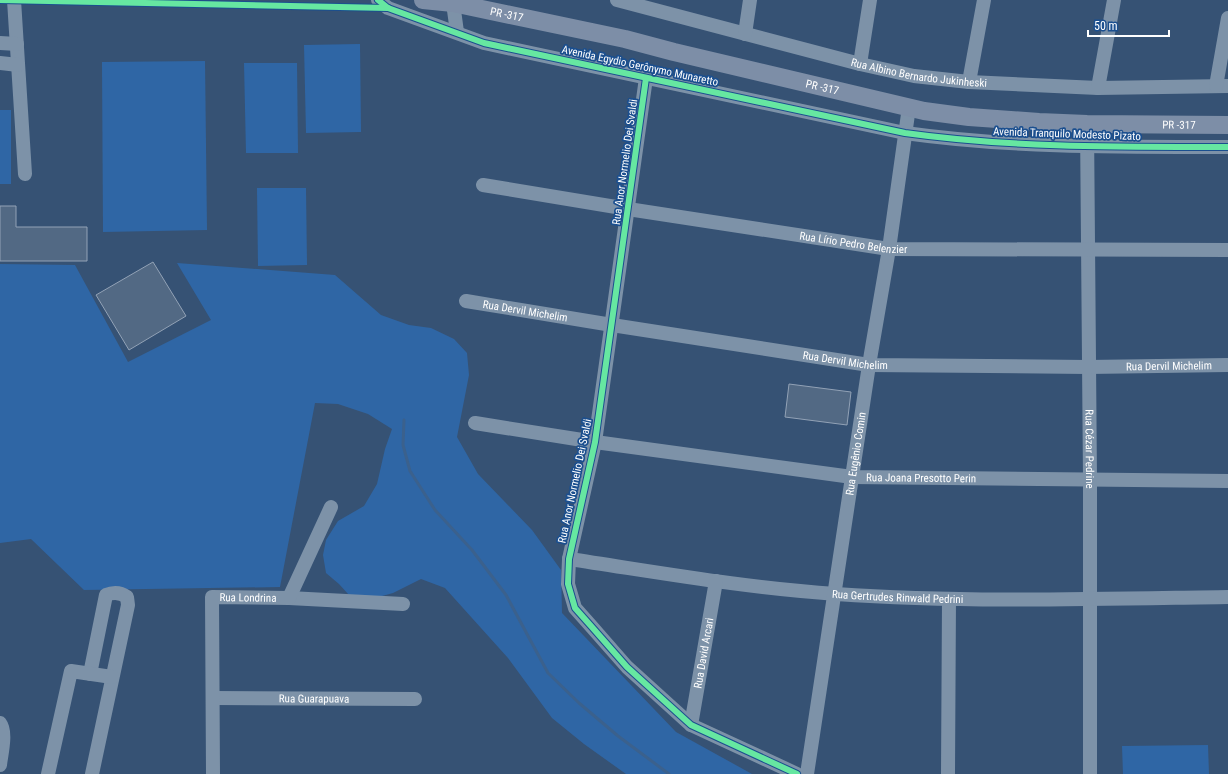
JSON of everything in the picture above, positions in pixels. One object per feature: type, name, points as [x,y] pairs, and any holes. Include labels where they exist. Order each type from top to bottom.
[{"type":"main road","name":"PR -317","points":[[424,0],[453,3],[625,39],[924,111],[1039,122],[1087,124],[1228,125]]},
{"type":"street","points":[[14,0],[25,174]]},
{"type":"street","name":"Avenida Egydio Gerônymo Munaretto","points":[[378,0],[388,8],[484,43],[905,133]]},
{"type":"street","name":"Rua Albino Bernardo Jukinheski","points":[[617,0],[632,2],[745,34],[860,64],[914,76],[969,82],[1098,88],[1222,86]]},
{"type":"street","points":[[745,34],[750,0]]},
{"type":"street","points":[[860,64],[870,0]]},
{"type":"street","points":[[969,82],[984,0]]},
{"type":"street","points":[[1098,88],[1114,0]]},
{"type":"street","points":[[453,3],[457,32]]},
{"type":"street","points":[[1222,86],[1228,18]]},
{"type":"street","points":[[0,43],[17,44]]},
{"type":"street","points":[[0,63],[18,65]]},
{"type":"street","name":"Rua Anor Normelio Dei Svaldi","points":[[646,78],[595,442],[569,558],[568,584],[575,608],[627,667],[691,725],[797,774]]},
{"type":"street","name":"Rua Eugênio Comin","points":[[807,774],[869,365],[889,249],[909,107]]},
{"type":"street","name":"Rua Cézar Pedrine","points":[[1087,124],[1090,479],[1090,774]]},
{"type":"street","name":"Avenida Tranquilo Modesto Pizato","points":[[905,133],[944,139],[1087,147],[1228,147]]},
{"type":"street","name":"Rua Lírio Pedro Belenzier","points":[[484,185],[628,209],[889,249],[1228,250]]},
{"type":"street","name":"Rua Dervil Michelim","points":[[466,301],[869,365],[1088,367],[1228,365]]},
{"type":"street","name":"Rua Joana Presotto Perin","points":[[475,423],[595,442],[852,477],[1228,481]]},
{"type":"street","name":"Rua Londrina","points":[[213,774],[214,698],[212,597],[289,598],[331,507]]},
{"type":"street","name":"Rua Gertrudes Rinwald Pedrini","points":[[569,558],[716,581],[835,594],[949,599],[1228,597]]},
{"type":"street","name":"Rua David Arcari","points":[[691,725],[716,581]]},
{"type":"street","points":[[90,674],[106,596],[112,593],[122,594],[127,597],[128,605],[92,774]]},
{"type":"street","points":[[289,598],[403,604]]},
{"type":"street","points":[[948,774],[949,599]]},
{"type":"street","points":[[48,774],[71,671],[112,677]]},
{"type":"street","name":"Rua Guarapuava","points":[[214,698],[415,699]]},
{"type":"street","points":[[0,724],[2,726],[4,737],[0,765]]},
{"type":"shaded area","points":[[360,44],[361,132],[306,133],[304,45]]},
{"type":"shaded area","points":[[205,61],[207,230],[103,232],[102,62]]},
{"type":"shaded area","points":[[244,63],[297,63],[298,153],[246,153]]},
{"type":"shaded area","points":[[0,110],[11,110],[11,184],[0,184]]},
{"type":"shaded area","points":[[257,188],[306,188],[307,265],[258,266]]},
{"type":"shaded area","points":[[177,263],[335,275],[381,315],[409,325],[431,328],[454,339],[467,353],[469,375],[457,437],[478,474],[532,530],[561,570],[562,613],[676,732],[752,774],[626,774],[584,744],[552,718],[508,658],[445,588],[421,579],[393,593],[375,598],[349,595],[326,573],[323,555],[326,540],[338,521],[364,506],[377,484],[385,449],[392,429],[368,414],[338,404],[315,403],[280,587],[84,590],[31,539],[0,543],[0,264],[75,265],[128,362],[211,320]]},
{"type":"shaded area","points":[[1208,745],[1209,774],[1123,774],[1122,746]]},
{"type":"building","points":[[0,206],[16,206],[16,227],[87,227],[87,261],[0,261]]},
{"type":"building","points":[[153,262],[186,316],[129,350],[96,295]]},
{"type":"building","points":[[789,384],[851,392],[847,425],[785,417]]},
{"type":"waterway","points":[[404,420],[403,445],[410,471],[435,510],[472,550],[506,595],[548,673],[579,703],[618,736],[669,774]]},
{"type":"cycle path","points":[[0,0],[388,8]]},
{"type":"cycle path","points":[[378,0],[388,8],[484,43],[905,133],[985,142],[1066,146],[1228,147]]},
{"type":"cycle path","points":[[646,78],[595,442],[569,559],[568,584],[575,608],[627,667],[691,725],[797,774]]}]
